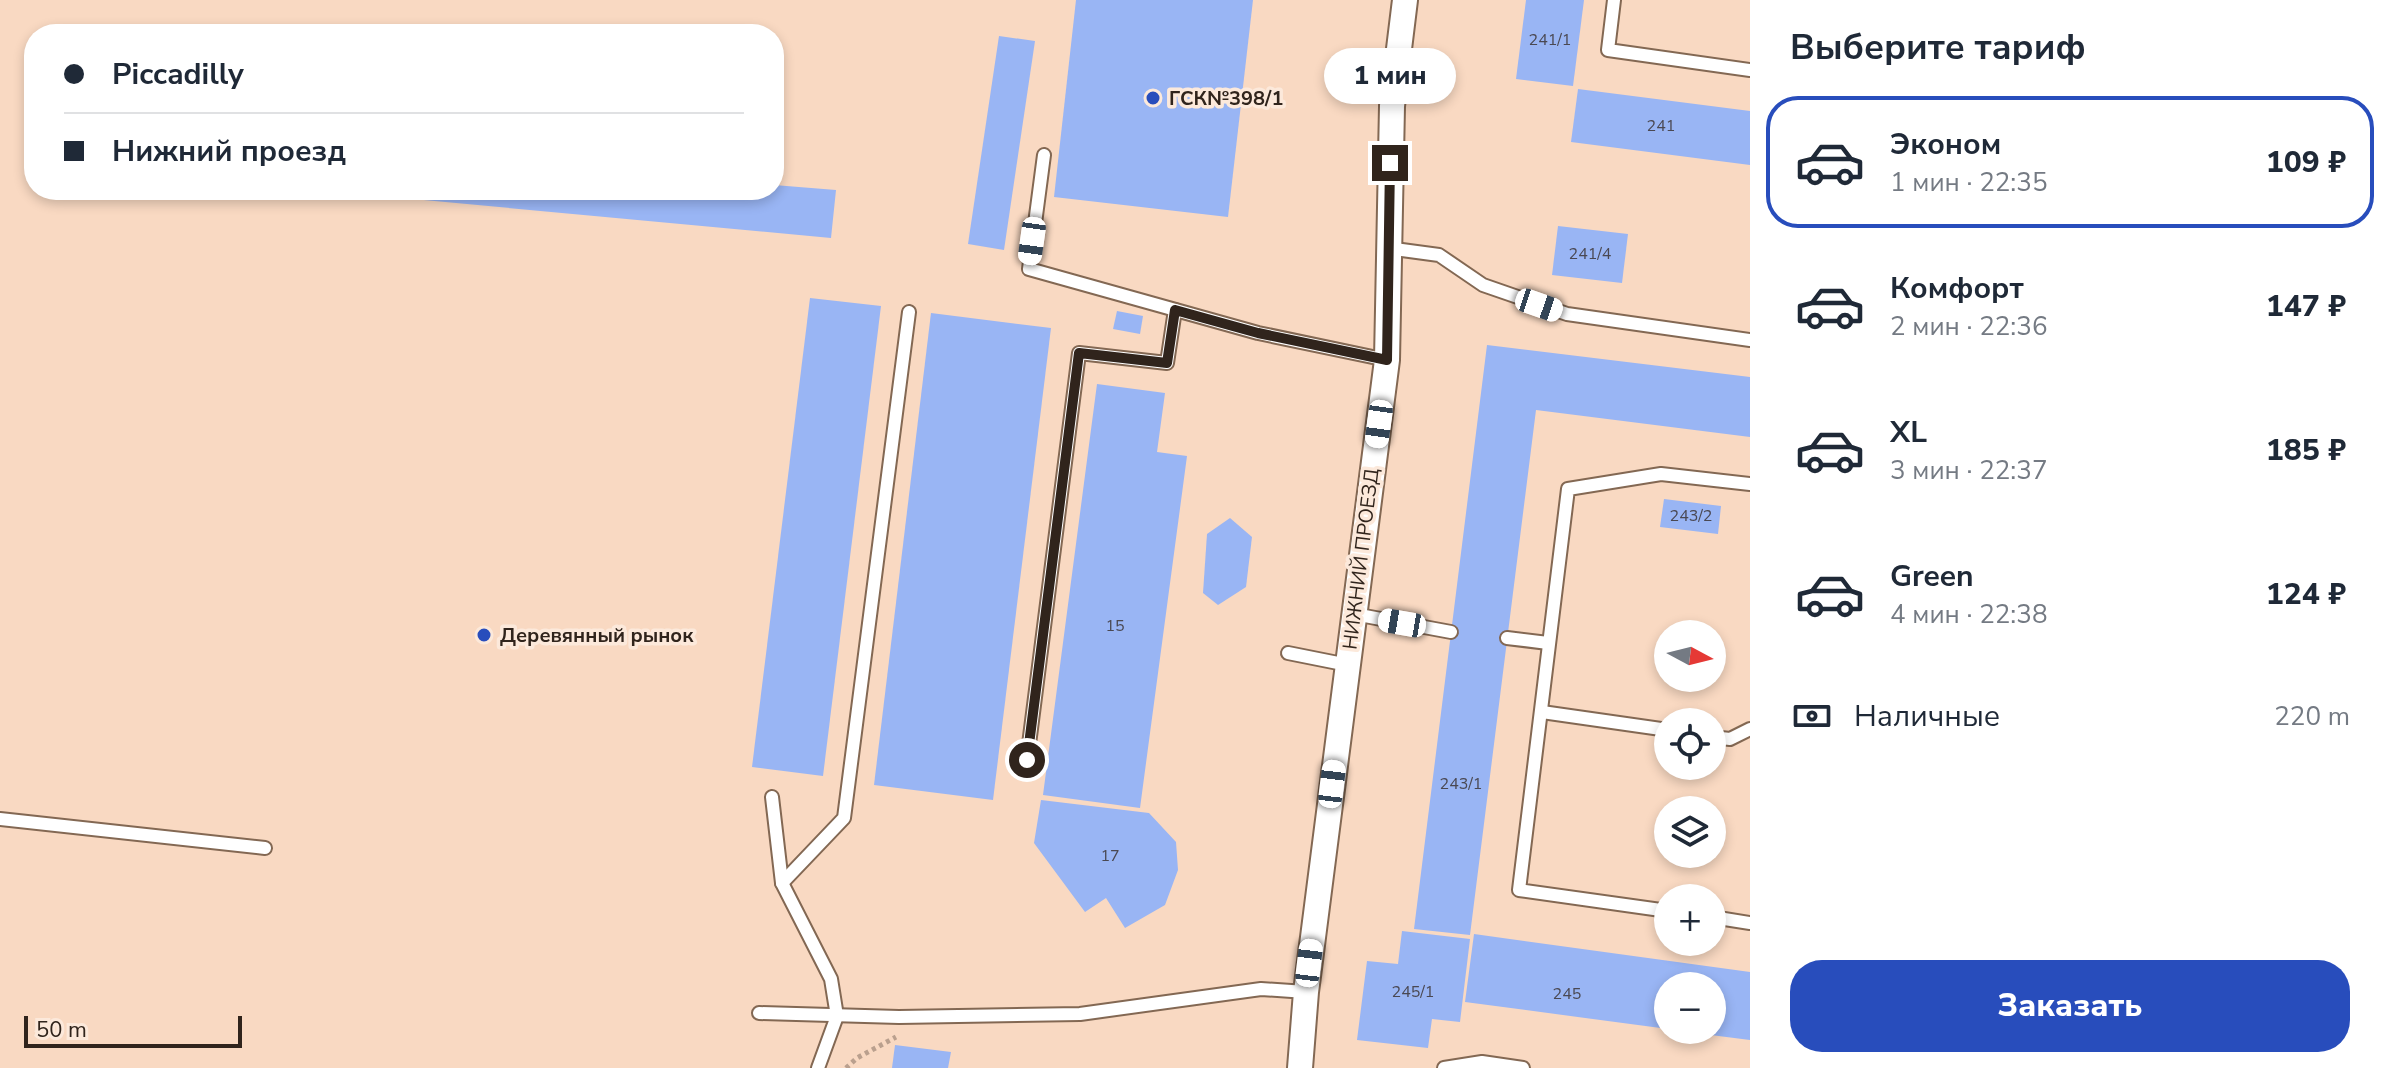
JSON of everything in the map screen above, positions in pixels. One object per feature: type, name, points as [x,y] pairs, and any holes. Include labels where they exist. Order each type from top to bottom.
[{"type":"street","name":"НИЖНИЙ ПРОЕЗД","points":[[1300,1068],[1306,992],[1387,360],[1392,106],[1405,0]]},
{"type":"lane","points":[[1614,0],[1608,50],[1750,70]]},
{"type":"lane","points":[[1044,155],[1029,269],[1258,333],[1387,360]]},
{"type":"lane","points":[[1387,248],[1439,255],[1483,285],[1567,314],[1750,340]]},
{"type":"lane","points":[[1027,760],[1079,353],[1167,363],[1175,310]]},
{"type":"lane","points":[[782,883],[844,818],[909,312]]},
{"type":"lane","points":[[1654,909],[1519,890],[1568,489],[1661,474],[1750,484]]},
{"type":"lane","points":[[1354,614],[1451,632]]},
{"type":"lane","points":[[1507,638],[1548,643]]},
{"type":"lane","points":[[1288,653],[1348,665]]},
{"type":"lane","points":[[1542,712],[1654,728]]},
{"type":"lane","points":[[1726,739],[1750,729]]},
{"type":"lane","points":[[772,797],[782,883],[831,979],[837,1016],[818,1068]]},
{"type":"lane","points":[[0,819],[265,848]]},
{"type":"lane","points":[[1726,919],[1750,923]]},
{"type":"lane","points":[[759,1013],[837,1016],[1080,1014],[1261,989],[1306,992]]},
{"type":"lane","points":[[1444,1068],[1482,1062],[1523,1068]]},
{"type":"path","points":[[846,1068],[857,1058],[936,1016]]},
{"type":"building","name":"ГСК№398/1","points":[[1076,0],[1253,0],[1228,217],[1054,197]]},
{"type":"building","points":[[1526,0],[1584,0],[1573,86],[1516,79]]},
{"type":"building","points":[[999,36],[1035,41],[1004,250],[968,244]]},
{"type":"building","points":[[1578,89],[1750,111],[1750,165],[1571,142]]},
{"type":"building","points":[[784,186],[836,190],[831,238],[423,200],[784,200]]},
{"type":"building","points":[[1558,226],[1628,234],[1622,283],[1552,275]]},
{"type":"building","points":[[810,298],[881,306],[823,776],[752,767]]},
{"type":"building","points":[[1117,311],[1143,316],[1140,334],[1113,329]]},
{"type":"building","points":[[931,313],[1051,328],[993,800],[874,785]]},
{"type":"building","points":[[1487,345],[1750,377],[1750,437],[1536,410],[1470,935],[1414,929]]},
{"type":"building","points":[[1097,384],[1165,393],[1157,452],[1187,456],[1140,808],[1043,795]]},
{"type":"building","points":[[1664,499],[1721,506],[1718,534],[1660,527]]},
{"type":"building","points":[[1230,518],[1252,537],[1246,587],[1218,605],[1203,593],[1207,534]]},
{"type":"building","points":[[1041,800],[1149,813],[1176,842],[1178,870],[1165,905],[1125,928],[1106,898],[1085,912],[1034,843]]},
{"type":"building","points":[[1402,931],[1470,939],[1460,1022],[1432,1019],[1428,1048],[1357,1040],[1367,961],[1398,964]]},
{"type":"building","points":[[1474,934],[1750,972],[1750,1040],[1726,1037],[1726,972],[1654,972],[1654,1027],[1465,1002]]},
{"type":"building","points":[[895,1045],[951,1052],[948,1068],[892,1068]]},
{"type":"place","name":"ГСК№398/1","points":[[1153,98]]},
{"type":"place","name":"Деревянный рынок","points":[[484,635]]},
{"type":"route","points":[[1027,760],[1079,353],[1167,363],[1175,310],[1258,333],[1387,360],[1390,163]]}]
